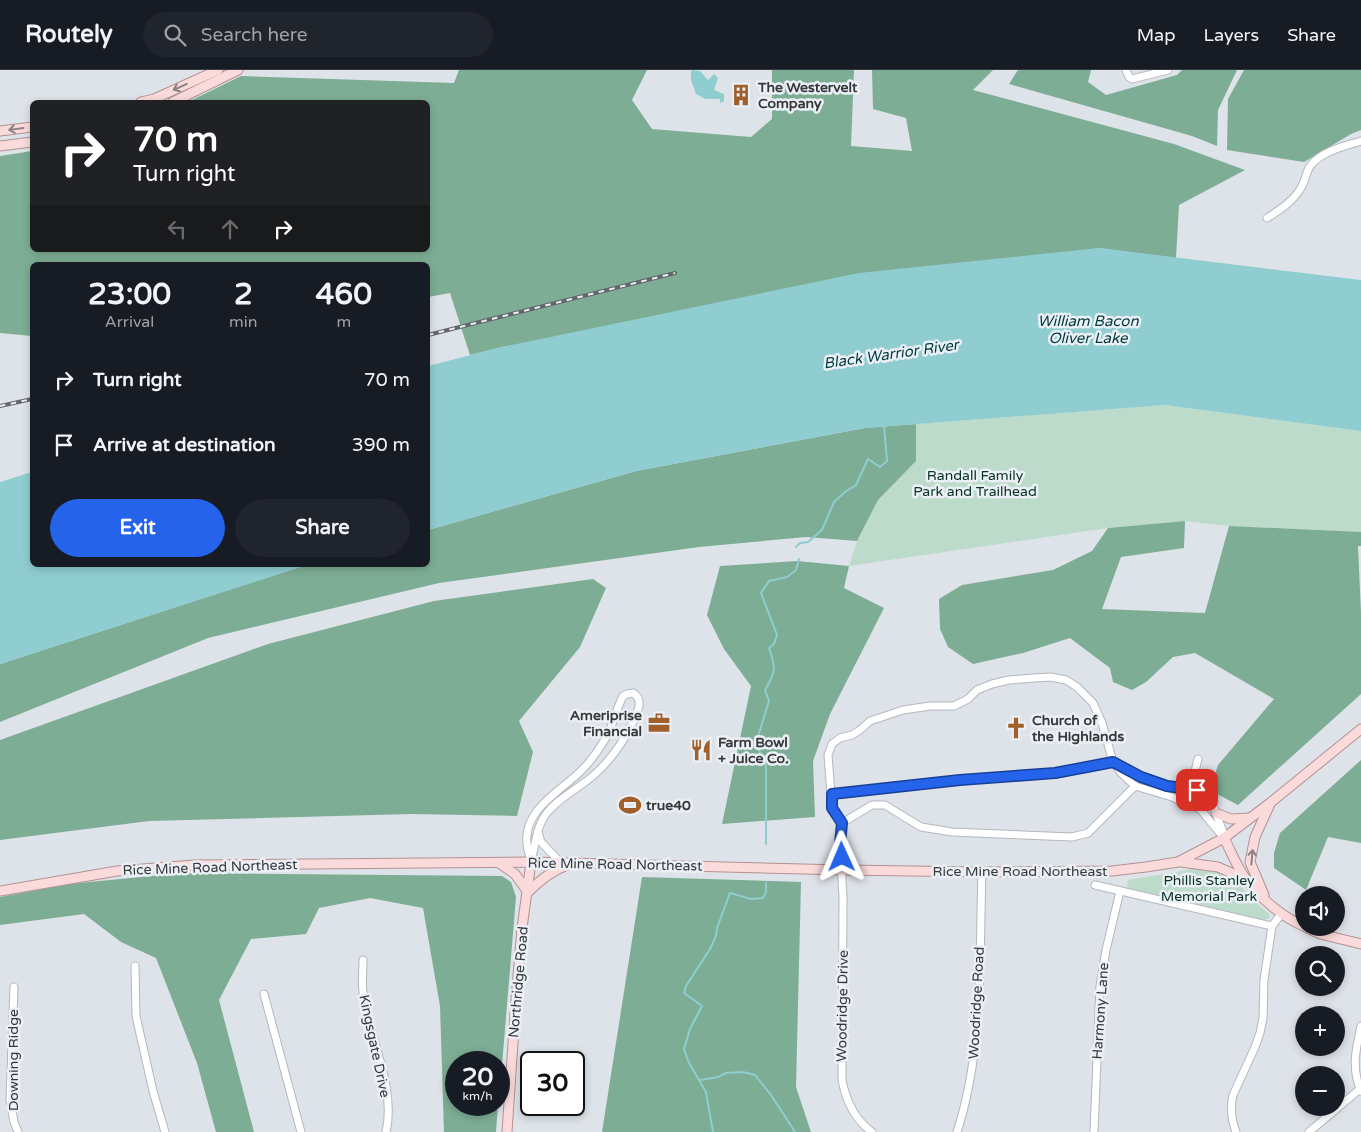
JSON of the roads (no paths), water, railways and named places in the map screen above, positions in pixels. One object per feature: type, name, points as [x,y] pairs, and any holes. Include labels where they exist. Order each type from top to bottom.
[{"type":"main road","points":[[150,100],[218,70]]},
{"type":"main road","points":[[177,100],[238,70]]},
{"type":"main road","points":[[0,131],[30,127]]},
{"type":"main road","points":[[0,146],[30,142]]},
{"type":"main road","name":"Rice Mine Road Northeast","points":[[0,891],[117,871],[194,865],[531,862],[843,870],[1112,871],[1178,862],[1224,838],[1361,729]]},
{"type":"main road","points":[[1268,902],[1250,862],[1255,837],[1270,803]]},
{"type":"main road","points":[[1216,813],[1231,819],[1250,818]]},
{"type":"main road","points":[[1224,838],[1245,879],[1282,914],[1295,921]]},
{"type":"main road","points":[[499,862],[515,874],[528,892],[540,880],[565,863]]},
{"type":"main road","name":"Northridge Road","points":[[507,1132],[515,1004],[522,928],[531,862]]},
{"type":"main road","points":[[1178,862],[1218,867],[1245,879]]},
{"type":"main road","points":[[1328,936],[1361,944]]},
{"type":"street","points":[[1126,70],[1132,79],[1168,70]]},
{"type":"street","points":[[1267,218],[1281,210],[1297,193],[1302,187],[1311,165],[1316,160],[1361,141]]},
{"type":"street","points":[[1135,786],[1088,833],[1072,837],[952,832],[921,826],[885,805],[872,805],[842,823],[832,808],[828,756],[832,744],[840,738],[852,735],[870,721],[886,715],[930,706],[954,706],[968,699],[977,690],[1010,680],[1050,678],[1066,680],[1077,687],[1093,703],[1102,722],[1113,762],[1121,773],[1135,786],[1179,799],[1200,809],[1224,838]]},
{"type":"street","points":[[633,693],[637,695],[640,701],[639,709],[621,744],[610,759],[594,775],[557,803],[542,820],[531,862],[527,842],[529,829],[541,806],[577,776],[589,762],[609,732],[623,696],[633,693]]},
{"type":"street","points":[[1198,759],[1194,775],[1197,790],[1214,808],[1224,838]]},
{"type":"street","points":[[832,794],[960,780],[1055,773],[1113,762],[1141,777],[1167,786],[1197,790]]},
{"type":"street","name":"Woodridge Drive","points":[[842,823],[840,844],[843,870],[842,1080],[845,1095],[851,1109],[860,1122],[872,1132]]},
{"type":"street","points":[[538,830],[541,842],[565,863]]},
{"type":"street","name":"Woodridge Road","points":[[957,1132],[970,1083],[976,1038],[982,872]]},
{"type":"street","name":"Rice Mine Road Northeast","points":[[1095,885],[1272,926]]},
{"type":"street","name":"Harmony Lane","points":[[1094,1132],[1100,986],[1106,950],[1120,891]]},
{"type":"street","points":[[1236,1132],[1232,1118],[1231,1103],[1256,1047],[1260,1033],[1265,972],[1272,926],[1282,914]]},
{"type":"street","name":"Kingsgate Drive","points":[[363,960],[364,1000],[388,1096],[389,1119],[386,1132]]},
{"type":"street","points":[[135,966],[136,1016],[153,1091],[165,1132]]},
{"type":"street","name":"Downing Ridge","points":[[14,987],[10,1100],[18,1132]]},
{"type":"street","points":[[264,994],[301,1132]]},
{"type":"street","points":[[1308,1132],[1360,1090],[1356,1078],[1355,1063],[1361,1026]]},
{"type":"water","points":[[691,71],[700,71],[708,80],[714,74],[718,78],[714,90],[724,94],[724,101],[720,103],[720,99],[705,99],[696,94],[691,80]]},
{"type":"water","name":"William Bacon Oliver Lake","points":[[1099,248],[1361,280],[1361,431],[1165,405],[865,428],[636,471],[430,529],[430,365],[502,347],[859,273]]},
{"type":"water","points":[[30,473],[30,567],[301,567],[0,664],[0,482]]},
{"type":"waterway","points":[[796,547],[800,543],[808,542],[822,530],[834,502],[856,485],[868,459],[880,467],[887,461],[884,426]]},
{"type":"waterway","points":[[766,844],[766,766],[756,743],[769,701],[765,690],[774,669],[769,648],[774,644],[777,635],[761,593],[769,581],[787,577],[796,570],[799,559]]},
{"type":"waterway","points":[[713,1132],[706,1092],[689,1063],[684,1049],[690,1029],[702,1006],[684,993],[686,986],[710,949],[716,936],[717,928],[730,893],[751,899],[763,898],[766,892],[766,883]]},
{"type":"waterway","points":[[700,1080],[718,1077],[726,1073],[743,1072],[755,1075],[771,1095],[795,1132]]},
{"type":"railway","points":[[430,334],[675,273]]},
{"type":"railway","points":[[0,406],[30,399]]},
{"type":"place","name":"The Westervelt Company","points":[[741,95]]},
{"type":"place","name":"Ameriprise Financial","points":[[659,723]]},
{"type":"place","name":"Church of the Highlands","points":[[1016,728]]},
{"type":"place","name":"Farm Bowl + Juice Co.","points":[[701,750]]},
{"type":"place","name":"true40","points":[[630,805]]},
{"type":"water label","name":"Black Warrior River","points":[[891,354]]},
{"type":"park label","name":"Randall Family Park and Trailhead","points":[[975,484]]},
{"type":"park label","name":"Phillis Stanley Memorial Park","points":[[1209,888]]}]
